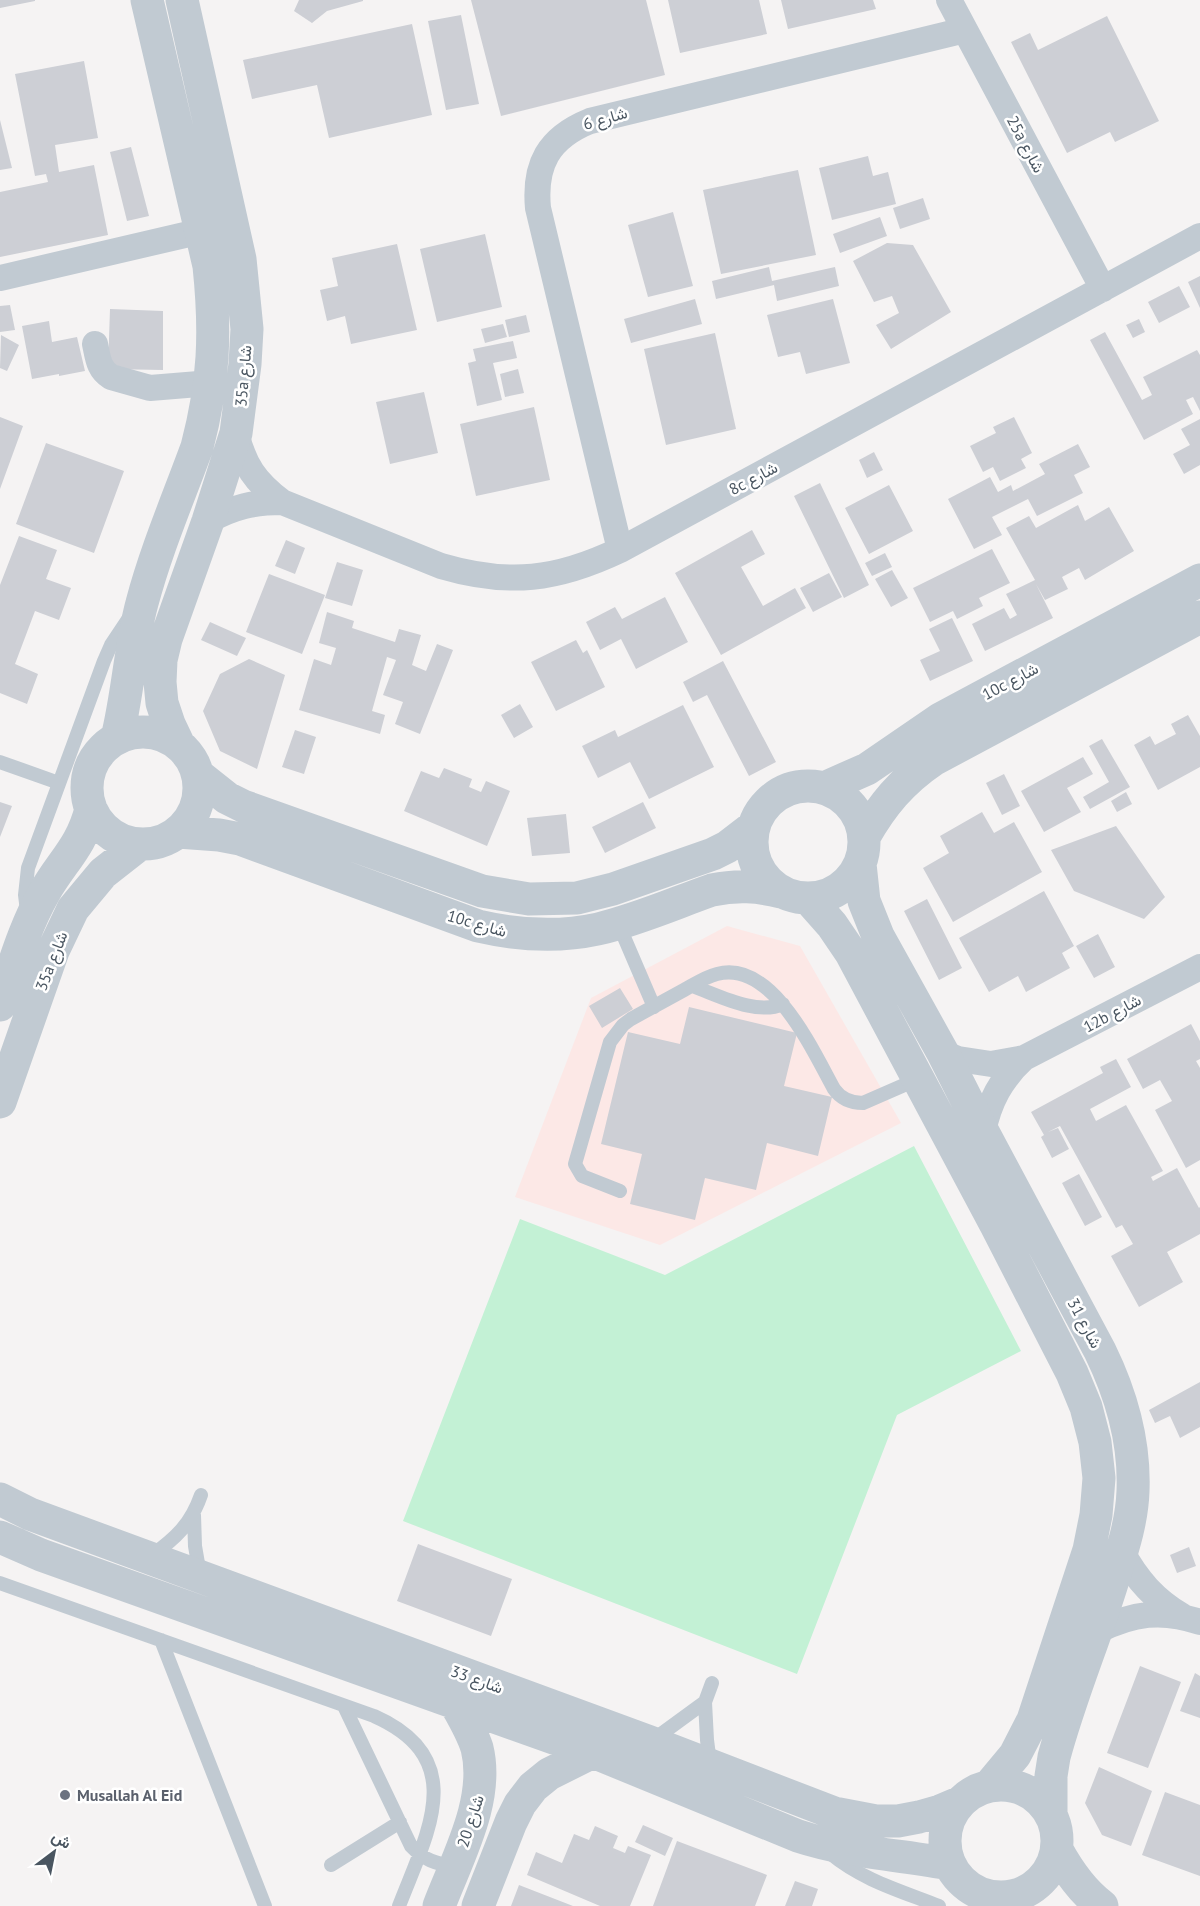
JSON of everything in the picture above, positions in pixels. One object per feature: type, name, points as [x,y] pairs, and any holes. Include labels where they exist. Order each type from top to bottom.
[{"type":"street","name":"35a شارع","points":[[117,738],[142,603],[197,447],[211,383],[214,344],[209,266],[147,0]]},
{"type":"street","name":"35a شارع","points":[[178,743],[162,703],[161,660],[166,639],[208,521],[236,433],[247,329],[240,259],[182,0]]},
{"type":"street","name":"25a شارع","points":[[949,0],[1103,289]]},
{"type":"street","name":"شارع 6","points":[[620,550],[538,208],[536,190],[539,171],[546,154],[558,139],[573,128],[590,121],[965,30]]},
{"type":"street","points":[[0,278],[202,231]]},
{"type":"street","name":"8c شارع","points":[[236,433],[241,454],[251,473],[265,489],[282,502],[441,566],[486,577],[542,576],[569,571],[620,550],[1200,236]]},
{"type":"street","points":[[95,344],[102,370],[116,379],[150,388],[211,383]]},
{"type":"street","name":"8c شارع","points":[[208,521],[243,505],[282,502]]},
{"type":"street","name":"10c شارع","points":[[824,788],[853,777],[940,719],[1200,580]]},
{"type":"street","name":"10c شارع","points":[[862,851],[874,818],[901,785],[933,760],[1200,617]]},
{"type":"street","points":[[129,733],[154,733],[178,743],[193,763],[198,775],[199,791],[196,807],[189,821],[178,832],[153,843],[140,844],[110,833],[99,823],[87,796],[87,782],[96,756],[105,746],[129,733]]},
{"type":"street","name":"10c شارع","points":[[198,775],[219,792],[243,806],[482,891],[529,899],[577,898],[613,889],[712,854],[727,847],[753,827]]},
{"type":"street","points":[[809,785],[824,788],[839,795],[852,806],[860,821],[862,851],[852,878],[840,889],[825,896],[795,896],[769,883],[759,871],[753,857],[751,842],[753,827],[768,801],[780,792],[809,785]]},
{"type":"street","name":"35a شارع","points":[[0,1005],[30,923],[44,894],[83,836],[91,809]]},
{"type":"street","name":"10c شارع","points":[[178,832],[240,839],[478,926],[502,932],[553,935],[578,932],[618,923],[712,890],[747,886],[795,896]]},
{"type":"street","name":"35a شارع","points":[[0,1102],[53,951],[68,920],[87,890],[103,873],[140,844]]},
{"type":"street","name":"شارع 31","points":[[862,851],[864,901],[870,919],[1100,1351],[1113,1377],[1130,1432],[1133,1462],[1130,1523],[1098,1632],[1054,1757],[1050,1795],[1052,1815]]},
{"type":"street","name":"شارع 31","points":[[795,896],[832,924],[842,939],[1072,1373],[1086,1407],[1095,1442],[1099,1478],[1096,1515],[1089,1550],[1033,1720],[1015,1755],[990,1785]]},
{"type":"street","name":"12b شارع","points":[[983,1132],[996,1091],[1013,1068],[1024,1058],[1200,967]]},
{"type":"street","name":"12b شارع","points":[[943,1053],[975,1063],[991,1064],[1024,1058]]},
{"type":"street","name":"شارع 33","points":[[0,1499],[30,1514],[650,1742],[834,1813],[876,1821],[898,1821],[929,1814],[959,1803]]},
{"type":"street","name":"شارع 33","points":[[0,1537],[41,1555],[593,1752],[821,1844],[950,1864]]},
{"type":"street","points":[[1122,1552],[1130,1568],[1153,1596],[1191,1619]]},
{"type":"street","points":[[1098,1632],[1130,1618],[1147,1614],[1165,1614],[1191,1619]]},
{"type":"street","name":"شارع 20","points":[[439,1906],[480,1792],[481,1769],[476,1746],[455,1703]]},
{"type":"street","points":[[478,1906],[520,1804],[533,1787],[549,1774],[593,1752]]},
{"type":"street","points":[[1005,1784],[1032,1793],[1052,1815],[1056,1826],[1057,1850],[1054,1862],[1039,1883],[1028,1891],[1029,1901],[977,1892],[956,1875],[945,1851],[946,1825],[952,1813],[959,1803],[974,1791],[990,1785],[1005,1784]]},
{"type":"street","points":[[1057,1850],[1066,1868],[1078,1884],[1102,1906]]},
{"type":"lane","points":[[30,923],[25,896],[27,875],[59,783],[111,645],[130,616],[142,603]]},
{"type":"lane","points":[[0,762],[59,783]]},
{"type":"lane","points":[[618,923],[654,1006]]},
{"type":"lane","points":[[620,1191],[582,1176],[575,1164],[610,1042],[623,1025],[654,1006],[719,973],[740,973],[759,983],[783,1004],[801,1029],[834,1089],[846,1101],[863,1103],[918,1079]]},
{"type":"lane","points":[[692,986],[756,1008],[770,1009],[783,1004]]},
{"type":"lane","points":[[200,1576],[195,1546],[194,1515],[201,1495]]},
{"type":"lane","points":[[149,1557],[174,1538],[194,1515]]},
{"type":"lane","points":[[0,1583],[344,1706],[392,1724],[409,1736],[422,1752],[431,1770],[435,1790],[434,1811],[399,1906]]},
{"type":"lane","points":[[161,1640],[265,1906]]},
{"type":"lane","points":[[711,1765],[705,1702],[712,1683]]},
{"type":"lane","points":[[650,1742],[705,1702]]},
{"type":"lane","points":[[344,1706],[411,1846],[428,1861],[454,1866]]},
{"type":"lane","points":[[331,1865],[400,1822]]},
{"type":"lane","points":[[821,1844],[845,1865],[873,1881],[939,1906]]},
{"type":"shaded area","points":[[727,926],[800,946],[901,1123],[660,1245],[515,1197],[591,998]]},
{"type":"green space","points":[[914,1146],[1021,1351],[897,1415],[797,1674],[403,1521],[520,1219],[665,1275]]},
{"type":"building","points":[[0,0],[35,0],[35,1],[0,8]]},
{"type":"building","points":[[299,0],[363,1],[327,11],[312,23],[294,11]]},
{"type":"building","points":[[471,0],[646,0],[665,75],[501,116]]},
{"type":"building","points":[[668,0],[759,0],[767,34],[680,53]]},
{"type":"building","points":[[781,0],[873,0],[876,9],[788,29]]},
{"type":"building","points":[[461,15],[479,104],[446,110],[428,21]]},
{"type":"building","points":[[1107,16],[1159,121],[1115,142],[1110,132],[1067,153],[1011,42],[1030,33],[1038,50]]},
{"type":"building","points":[[412,24],[432,115],[329,138],[317,85],[252,99],[243,60]]},
{"type":"building","points":[[84,61],[98,138],[55,145],[59,172],[94,165],[108,235],[0,257],[0,192],[48,182],[46,174],[35,176],[15,74]]},
{"type":"building","points":[[0,120],[12,168],[0,170]]},
{"type":"building","points":[[131,147],[149,216],[127,221],[110,152]]},
{"type":"building","points":[[868,156],[873,176],[888,172],[896,204],[832,220],[819,168]]},
{"type":"building","points":[[798,170],[816,255],[721,274],[703,190]]},
{"type":"building","points":[[923,198],[930,219],[900,229],[893,208]]},
{"type":"building","points":[[673,212],[693,286],[648,297],[628,225]]},
{"type":"building","points":[[880,217],[887,236],[840,253],[833,234]]},
{"type":"building","points":[[485,234],[502,307],[437,322],[420,249]]},
{"type":"building","points":[[887,243],[913,245],[951,312],[891,349],[876,325],[899,313],[892,296],[874,302],[853,261]]},
{"type":"building","points":[[397,244],[417,330],[351,344],[345,316],[327,321],[320,290],[338,286],[332,258]]},
{"type":"building","points":[[769,267],[772,281],[835,267],[839,286],[777,301],[774,285],[716,299],[712,281]]},
{"type":"building","points":[[1200,276],[1200,308],[1188,282]]},
{"type":"building","points":[[1179,286],[1190,307],[1159,323],[1148,302]]},
{"type":"building","points":[[695,299],[702,324],[631,343],[624,319]]},
{"type":"building","points":[[833,299],[850,363],[806,374],[800,352],[778,357],[767,315]]},
{"type":"building","points":[[10,305],[15,330],[0,332],[0,306]]},
{"type":"building","points":[[110,309],[163,311],[163,370],[108,369]]},
{"type":"building","points":[[526,315],[530,332],[509,337],[505,320]]},
{"type":"building","points":[[1139,319],[1145,332],[1133,338],[1126,325]]},
{"type":"building","points":[[49,321],[52,342],[77,337],[85,371],[32,379],[22,326]]},
{"type":"building","points":[[503,324],[507,337],[485,343],[481,329]]},
{"type":"building","points":[[1105,332],[1142,400],[1152,395],[1143,377],[1197,350],[1200,355],[1200,411],[1193,397],[1186,400],[1193,414],[1144,440],[1090,340]]},
{"type":"building","points":[[715,333],[736,429],[666,445],[644,349]]},
{"type":"building","points":[[1,335],[19,345],[7,371],[0,368]]},
{"type":"building","points":[[513,341],[517,358],[493,363],[502,400],[477,406],[468,363],[476,361],[473,349]]},
{"type":"building","points":[[518,369],[524,393],[505,397],[500,374]]},
{"type":"building","points":[[424,392],[438,453],[390,464],[376,402]]},
{"type":"building","points":[[534,407],[550,480],[476,496],[460,424]]},
{"type":"building","points":[[0,417],[23,426],[0,489]]},
{"type":"building","points":[[1014,417],[1032,453],[1021,459],[1026,468],[1000,481],[993,467],[983,472],[970,446],[996,433],[993,427]]},
{"type":"building","points":[[1200,419],[1200,465],[1184,474],[1173,454],[1190,445],[1181,429]]},
{"type":"building","points":[[46,443],[124,471],[94,553],[16,524]]},
{"type":"building","points":[[1078,444],[1090,467],[1074,475],[1083,493],[1037,516],[1028,499],[992,517],[1002,535],[974,549],[948,499],[990,477],[998,492],[1011,485],[1013,491],[1045,474],[1039,464]]},
{"type":"building","points":[[874,452],[883,470],[867,478],[859,460]]},
{"type":"building","points":[[820,483],[869,585],[844,598],[794,496]]},
{"type":"building","points":[[889,485],[913,531],[869,554],[845,508]]},
{"type":"building","points":[[1078,505],[1085,521],[1109,507],[1134,551],[1085,580],[1079,568],[1062,577],[1068,589],[1045,600],[1036,584],[1053,618],[985,651],[972,624],[1004,608],[1010,619],[1017,615],[1006,594],[1035,580],[1006,528],[1029,516],[1036,528]]},
{"type":"building","points":[[752,530],[765,554],[741,567],[763,606],[795,588],[806,608],[721,655],[675,573]]},
{"type":"building","points":[[19,536],[57,550],[46,579],[71,588],[59,620],[35,611],[15,664],[38,674],[27,704],[0,693],[0,585]]},
{"type":"building","points":[[286,540],[305,548],[295,574],[275,566]]},
{"type":"building","points":[[992,549],[1010,583],[979,598],[983,606],[957,619],[953,611],[930,622],[913,588]]},
{"type":"building","points":[[885,553],[892,567],[872,576],[865,563]]},
{"type":"building","points":[[337,562],[363,570],[352,606],[325,598]]},
{"type":"building","points":[[892,570],[908,598],[891,607],[875,579]]},
{"type":"building","points":[[829,573],[842,597],[813,612],[800,588]]},
{"type":"building","points":[[269,574],[325,595],[302,654],[246,632]]},
{"type":"building","points":[[665,597],[688,642],[636,669],[621,639],[600,650],[586,622],[615,607],[622,619]]},
{"type":"building","points":[[327,612],[354,621],[352,628],[395,642],[399,629],[421,635],[412,665],[426,671],[437,644],[453,650],[420,734],[395,724],[403,702],[383,695],[396,660],[387,657],[372,711],[385,715],[380,734],[299,710],[314,659],[331,665],[336,648],[319,643]]},
{"type":"building","points":[[952,618],[973,661],[930,681],[920,660],[940,651],[929,629]]},
{"type":"building","points":[[210,622],[246,638],[237,656],[201,640]]},
{"type":"building","points":[[576,640],[583,653],[587,650],[605,687],[556,711],[531,662]]},
{"type":"building","points":[[249,659],[285,675],[257,769],[220,751],[203,711],[220,674]]},
{"type":"building","points":[[723,661],[776,762],[749,776],[707,695],[693,702],[683,682]]},
{"type":"building","points":[[520,704],[533,727],[514,738],[501,715]]},
{"type":"building","points":[[683,705],[714,767],[649,799],[630,762],[598,778],[582,746],[615,730],[618,737]]},
{"type":"building","points":[[1188,715],[1200,736],[1200,767],[1158,790],[1134,745],[1150,736],[1155,745],[1176,734],[1171,724]]},
{"type":"building","points":[[295,730],[316,737],[304,774],[282,767]]},
{"type":"building","points":[[1102,739],[1130,787],[1090,809],[1083,797],[1109,782],[1089,746]]},
{"type":"building","points":[[1083,757],[1093,774],[1067,788],[1081,812],[1044,832],[1021,791]]},
{"type":"building","points":[[444,768],[472,779],[469,787],[481,792],[486,781],[510,791],[487,846],[404,811],[421,771],[439,778]]},
{"type":"building","points":[[1004,774],[1020,806],[1002,815],[986,783]]},
{"type":"building","points":[[1126,792],[1132,804],[1117,812],[1111,801]]},
{"type":"building","points":[[0,802],[12,806],[0,837]]},
{"type":"building","points":[[643,802],[656,828],[605,853],[592,827]]},
{"type":"building","points":[[982,812],[994,833],[1014,822],[1042,872],[953,922],[923,868],[949,853],[940,836]]},
{"type":"building","points":[[566,814],[570,853],[532,856],[527,818]]},
{"type":"building","points":[[1116,826],[1165,897],[1144,919],[1074,891],[1051,850]]},
{"type":"building","points":[[1044,891],[1074,946],[1062,953],[1070,968],[1026,992],[1018,976],[989,992],[959,938]]},
{"type":"building","points":[[927,899],[962,968],[939,980],[904,911]]},
{"type":"building","points":[[1098,934],[1115,967],[1094,978],[1076,946]]},
{"type":"building","points":[[620,988],[633,1009],[602,1028],[589,1006]]},
{"type":"building","points":[[689,1007],[797,1033],[784,1086],[832,1097],[818,1156],[767,1143],[756,1190],[705,1178],[695,1220],[630,1204],[642,1154],[601,1144],[628,1032],[680,1044]]},
{"type":"building","points":[[1191,1024],[1200,1041],[1200,1059],[1196,1061],[1200,1068],[1200,1160],[1186,1168],[1155,1110],[1172,1101],[1160,1080],[1143,1089],[1127,1059]]},
{"type":"building","points":[[1116,1059],[1131,1087],[1090,1109],[1096,1121],[1126,1105],[1163,1171],[1151,1177],[1153,1181],[1177,1168],[1200,1207],[1200,1234],[1167,1252],[1183,1282],[1139,1307],[1111,1256],[1133,1244],[1122,1225],[1116,1228],[1060,1126],[1048,1132],[1058,1128],[1069,1149],[1052,1158],[1041,1137],[1044,1135],[1031,1112],[1103,1073],[1100,1067]]},
{"type":"building","points":[[1079,1174],[1102,1217],[1085,1226],[1062,1183]]},
{"type":"building","points":[[1200,1382],[1200,1427],[1180,1438],[1170,1416],[1155,1423],[1149,1410]]},
{"type":"building","points":[[418,1544],[512,1579],[491,1636],[397,1601]]},
{"type":"building","points":[[1189,1547],[1196,1566],[1177,1573],[1170,1555]]},
{"type":"building","points":[[1140,1666],[1181,1682],[1148,1768],[1107,1753]]},
{"type":"building","points":[[1195,1673],[1200,1676],[1200,1718],[1180,1711]]},
{"type":"building","points":[[1099,1767],[1152,1791],[1131,1846],[1102,1835],[1085,1803]]},
{"type":"building","points":[[1165,1792],[1200,1805],[1200,1876],[1142,1855]]},
{"type":"building","points":[[643,1825],[673,1838],[665,1856],[635,1842]]},
{"type":"building","points":[[595,1826],[618,1836],[613,1848],[625,1853],[628,1846],[651,1855],[630,1906],[600,1906],[527,1875],[536,1852],[562,1863],[574,1834],[589,1840]]},
{"type":"building","points":[[677,1841],[767,1875],[755,1906],[653,1906]]},
{"type":"building","points":[[795,1881],[818,1889],[812,1906],[785,1906]]},
{"type":"building","points":[[519,1885],[573,1906],[511,1906]]},
{"type":"place","name":"Musallah Al Eid","points":[[65,1795]]}]
